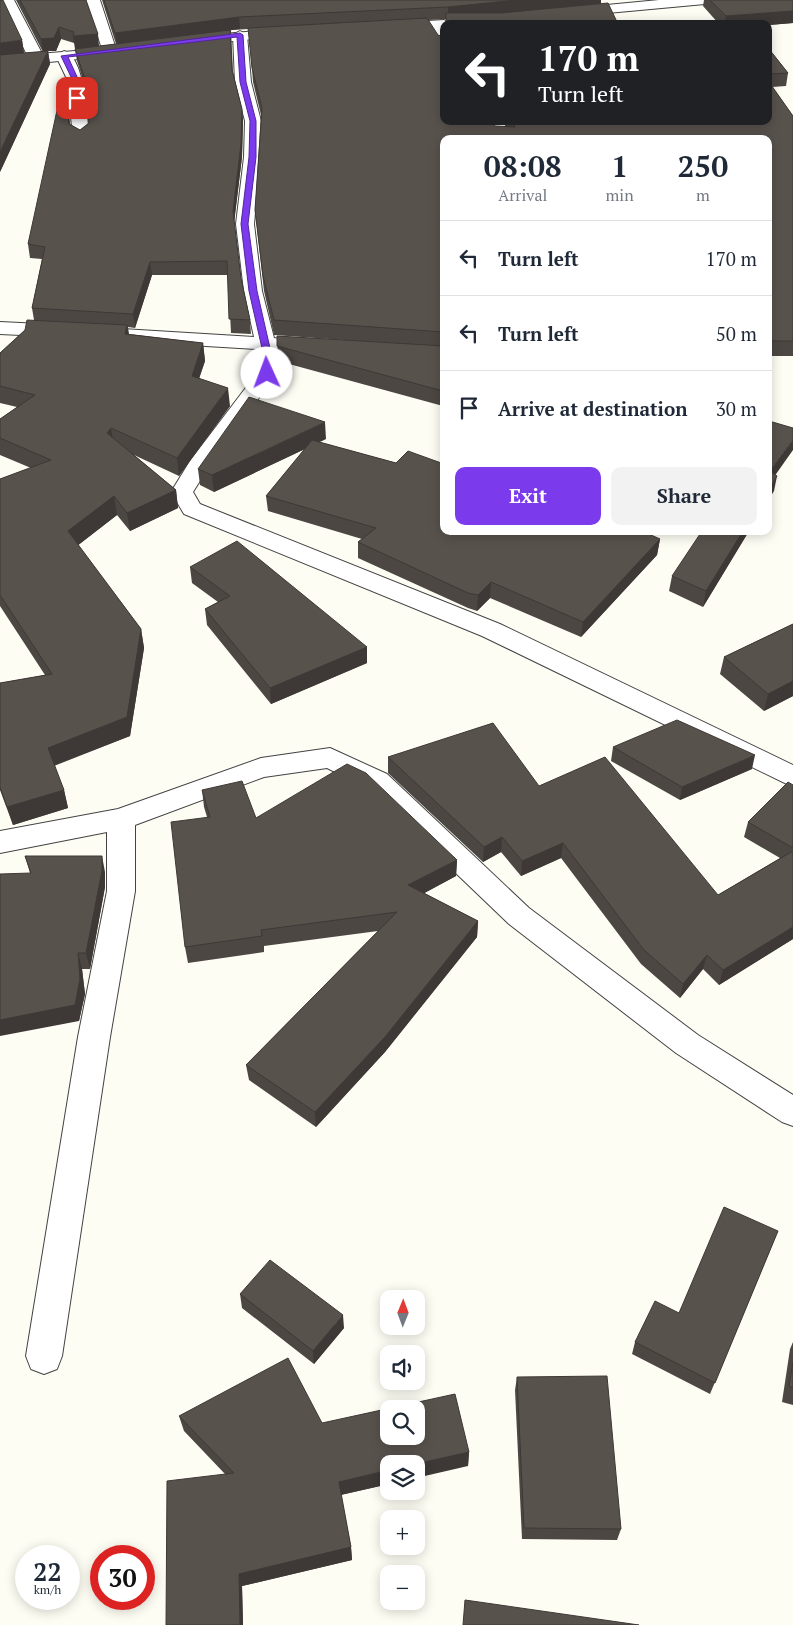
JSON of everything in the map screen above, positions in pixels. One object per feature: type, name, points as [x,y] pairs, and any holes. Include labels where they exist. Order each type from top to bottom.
[{"type":"street","points":[[7,0],[37,59]]},
{"type":"street","points":[[93,0],[110,52]]},
{"type":"street","points":[[559,14],[705,0]]},
{"type":"street","points":[[384,28],[438,25]]},
{"type":"street","points":[[175,43],[240,35],[298,32]]},
{"type":"street","points":[[240,35],[243,82],[253,121],[252,157],[245,224],[253,291],[268,357],[267,373],[198,466],[182,492],[192,509],[491,630],[793,777]]},
{"type":"street","points":[[0,62],[128,50]]},
{"type":"street","points":[[64,56],[75,79],[81,136]]},
{"type":"street","points":[[0,328],[304,346]]},
{"type":"street","points":[[0,842],[121,819],[261,768],[330,758],[377,781],[519,916],[687,1044],[793,1112]]},
{"type":"street","points":[[44,1356],[94,1037],[121,891],[121,819]]},
{"type":"building","points":[[0,0],[3,0],[22,40],[0,43]]},
{"type":"building","points":[[20,0],[86,0],[98,34],[73,36],[74,32],[59,27],[54,38],[41,39]]},
{"type":"building","points":[[104,0],[517,0],[448,7],[239,17],[115,33]]},
{"type":"building","points":[[710,0],[793,0],[793,11],[726,16]]},
{"type":"building","points":[[608,3],[616,20],[446,20],[446,13],[501,13]]},
{"type":"building","points":[[427,18],[440,36],[440,125],[515,127],[514,125],[772,125],[772,86],[793,116],[793,341],[772,341],[772,135],[440,135],[440,332],[274,320],[263,276],[255,210],[262,108],[252,68],[248,28]]},
{"type":"building","points":[[230,30],[232,70],[242,109],[241,144],[233,211],[241,278],[250,320],[229,319],[227,261],[150,262],[133,314],[32,308],[45,247],[28,244],[64,78],[69,124],[80,130],[89,123],[84,76],[75,49]]},
{"type":"building","points":[[48,51],[0,152],[0,55]]},
{"type":"building","points":[[772,53],[788,73],[772,74]]},
{"type":"building","points":[[27,320],[127,325],[125,334],[203,343],[192,376],[228,388],[177,458],[111,428],[107,433],[176,490],[127,513],[114,496],[68,531],[141,629],[127,717],[48,748],[64,790],[7,807],[0,787],[0,683],[52,674],[0,595],[0,479],[51,460],[0,438],[0,419],[35,395],[0,386],[0,353],[25,330]]},
{"type":"building","points":[[277,336],[440,346],[440,390],[277,346]]},
{"type":"building","points":[[249,397],[325,422],[212,475],[198,469]]},
{"type":"building","points":[[772,422],[793,428],[793,440],[772,468]]},
{"type":"building","points":[[312,440],[396,463],[408,451],[440,463],[440,535],[651,535],[660,539],[583,622],[491,582],[478,595],[468,593],[358,542],[376,528],[266,496]]},
{"type":"building","points":[[772,472],[777,476],[772,484]]},
{"type":"building","points":[[699,535],[741,535],[706,591],[672,576]]},
{"type":"building","points":[[237,541],[367,647],[270,688],[205,609],[230,596],[190,567]]},
{"type":"building","points":[[793,624],[793,681],[768,694],[724,657]]},
{"type":"building","points":[[677,720],[755,755],[682,787],[613,747]]},
{"type":"building","points":[[493,723],[539,786],[605,757],[718,895],[793,851],[793,927],[723,970],[707,955],[683,984],[644,950],[563,843],[522,861],[502,837],[484,847],[388,757]]},
{"type":"building","points":[[347,764],[366,773],[457,860],[408,885],[478,921],[385,1037],[315,1112],[246,1065],[397,912],[261,930],[262,936],[185,947],[171,822],[210,817],[202,790],[242,781],[256,818]]},
{"type":"building","points":[[788,782],[793,785],[793,848],[748,822]]},
{"type":"building","points":[[25,856],[102,856],[102,871],[86,953],[78,953],[80,979],[75,1005],[0,1020],[0,874],[31,873]]},
{"type":"building","points":[[724,1207],[778,1231],[715,1383],[635,1342],[655,1301],[679,1313]]},
{"type":"building","points":[[270,1260],[343,1315],[313,1351],[240,1294]]},
{"type":"building","points":[[288,1358],[322,1423],[380,1410],[380,1445],[425,1445],[425,1401],[455,1394],[469,1452],[425,1462],[425,1455],[380,1455],[380,1472],[339,1482],[351,1547],[239,1574],[240,1625],[166,1625],[167,1481],[234,1473],[179,1416]]},
{"type":"building","points":[[793,1362],[793,1388],[789,1386]]},
{"type":"building","points":[[607,1376],[621,1529],[524,1528],[517,1377]]},
{"type":"building","points":[[465,1600],[639,1625],[463,1625]]},
{"type":"route","points":[[77,98],[75,79],[64,56],[240,35],[243,82],[253,121],[252,157],[245,224],[253,291],[268,357],[267,373]]}]
